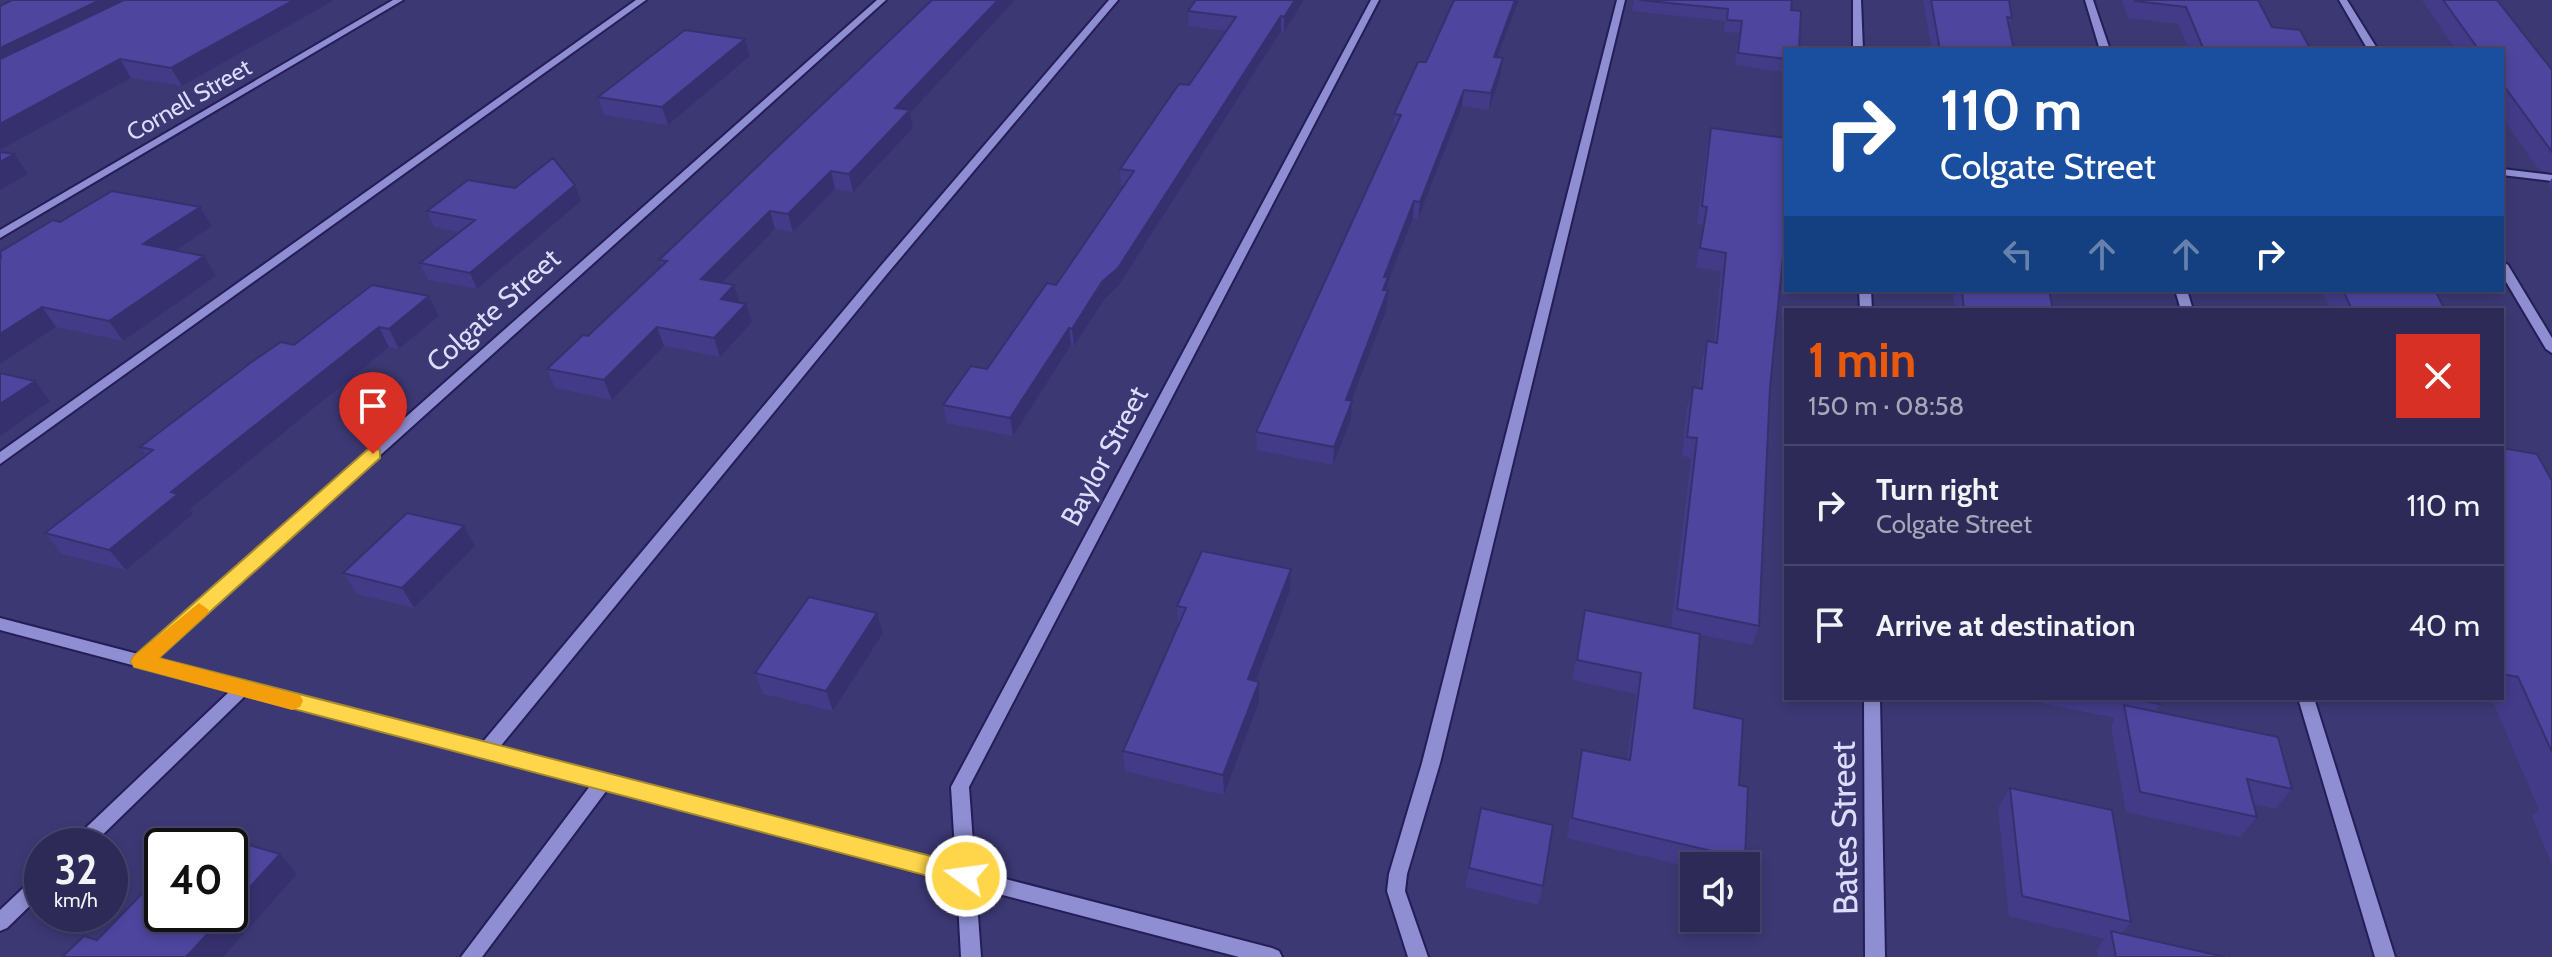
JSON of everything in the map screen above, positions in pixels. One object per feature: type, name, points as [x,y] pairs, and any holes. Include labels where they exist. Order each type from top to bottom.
[{"type":"street","name":"Cornell Street","points":[[0,235],[399,0]]},
{"type":"street","points":[[0,459],[642,0]]},
{"type":"street","name":"Colgate Street","points":[[141,661],[882,0]]},
{"type":"street","points":[[485,752],[883,271],[1114,0]]},
{"type":"street","name":"Baylor Street","points":[[971,957],[960,787],[1375,0]]},
{"type":"street","points":[[1418,957],[1396,891],[1398,874],[1431,763],[1621,0]]},
{"type":"street","points":[[1857,0],[1858,48]]},
{"type":"street","points":[[2089,0],[2104,48]]},
{"type":"street","points":[[2343,0],[2372,48]]},
{"type":"street","points":[[2504,172],[2552,178]]},
{"type":"street","points":[[2504,268],[2552,349]]},
{"type":"street","points":[[0,624],[1272,957]]},
{"type":"street","points":[[98,828],[243,688]]},
{"type":"street","name":"Bates Street","points":[[1872,700],[1875,957]]},
{"type":"street","points":[[2307,700],[2385,957]]},
{"type":"street","points":[[471,957],[603,782]]},
{"type":"street","points":[[0,922],[24,899]]},
{"type":"building","points":[[12,0],[100,0],[0,48],[0,6]]},
{"type":"building","points":[[124,0],[294,0],[171,68],[120,59],[0,124],[0,59]]},
{"type":"building","points":[[932,0],[998,0],[895,108],[910,110],[849,174],[831,171],[788,214],[770,211],[701,279],[734,285],[721,299],[746,304],[714,338],[657,327],[604,380],[547,369],[583,335],[588,336],[667,261],[659,260]]},
{"type":"building","points":[[1196,0],[1295,0],[1284,17],[1281,16],[1118,268],[1102,282],[1010,418],[943,405],[971,366],[987,369],[1047,283],[1056,285],[1134,171],[1120,169],[1179,84],[1189,85],[1236,17],[1188,11]]},
{"type":"building","points":[[1454,0],[1515,0],[1494,57],[1503,58],[1491,93],[1464,90],[1420,202],[1414,201],[1384,277],[1388,277],[1383,290],[1388,290],[1346,400],[1352,401],[1334,447],[1256,432],[1401,115],[1394,114],[1418,62],[1426,62]]},
{"type":"building","points":[[1639,0],[1792,0],[1791,10],[1801,11],[1799,48],[1784,48],[1784,59],[1738,53],[1742,21],[1727,20],[1728,9]]},
{"type":"building","points":[[1931,0],[2009,0],[2012,18],[2007,17],[2014,48],[1940,48]]},
{"type":"building","points":[[2258,0],[2272,27],[2300,30],[2310,48],[2203,48],[2186,7],[2135,1]]},
{"type":"building","points":[[2443,0],[2497,0],[2552,70],[2552,152],[2504,86],[2504,48],[2478,48]]},
{"type":"building","points":[[685,30],[745,39],[662,107],[598,97]]},
{"type":"building","points":[[1711,128],[1784,138],[1784,246],[1770,388],[1759,626],[1677,609],[1697,438],[1687,437],[1693,387],[1702,389],[1707,341],[1717,343],[1726,253],[1700,248],[1707,207],[1702,206]]},
{"type":"building","points":[[0,152],[14,154],[0,162]]},
{"type":"building","points":[[553,158],[575,185],[470,273],[420,263],[475,220],[427,211],[468,180],[515,188]]},
{"type":"building","points":[[112,191],[200,207],[143,244],[204,256],[109,321],[42,307],[0,334],[0,252],[53,220],[60,222]]},
{"type":"building","points":[[372,285],[429,296],[389,329],[379,327],[171,492],[178,494],[109,550],[45,533],[153,450],[140,447],[253,361],[281,342],[294,345]]},
{"type":"building","points":[[1962,292],[2049,292],[2053,308],[1964,308]]},
{"type":"building","points":[[2344,292],[2436,292],[2444,308],[2351,308]]},
{"type":"building","points":[[0,373],[35,381],[0,404]]},
{"type":"building","points":[[2504,448],[2537,454],[2552,481],[2552,752],[2518,677],[2504,674]]},
{"type":"building","points":[[407,513],[464,526],[402,588],[343,573]]},
{"type":"building","points":[[1202,551],[1291,569],[1248,679],[1259,682],[1223,775],[1123,751],[1186,608],[1177,606]]},
{"type":"building","points":[[809,597],[877,613],[826,691],[755,673]]},
{"type":"building","points":[[1585,610],[1700,634],[1694,708],[1743,719],[1739,785],[1748,787],[1745,852],[1715,852],[1572,818],[1582,750],[1630,760],[1641,673],[1577,660]]},
{"type":"building","points":[[2124,705],[2278,737],[2292,789],[2247,779],[2257,817],[2140,792]]},
{"type":"building","points":[[2010,788],[2112,810],[2131,922],[2022,896]]},
{"type":"building","points":[[1481,808],[1553,825],[1543,886],[1469,868]]},
{"type":"building","points":[[248,845],[280,854],[248,889]]},
{"type":"building","points":[[144,892],[144,932],[209,932],[186,957],[62,957],[84,936],[97,940],[105,932],[128,932],[128,908]]},
{"type":"building","points":[[2111,931],[2225,957],[2116,957]]},
{"type":"slow traffic","points":[[199,610],[141,661],[292,701]]},
{"type":"route","points":[[373,454],[141,661],[966,876]]}]
